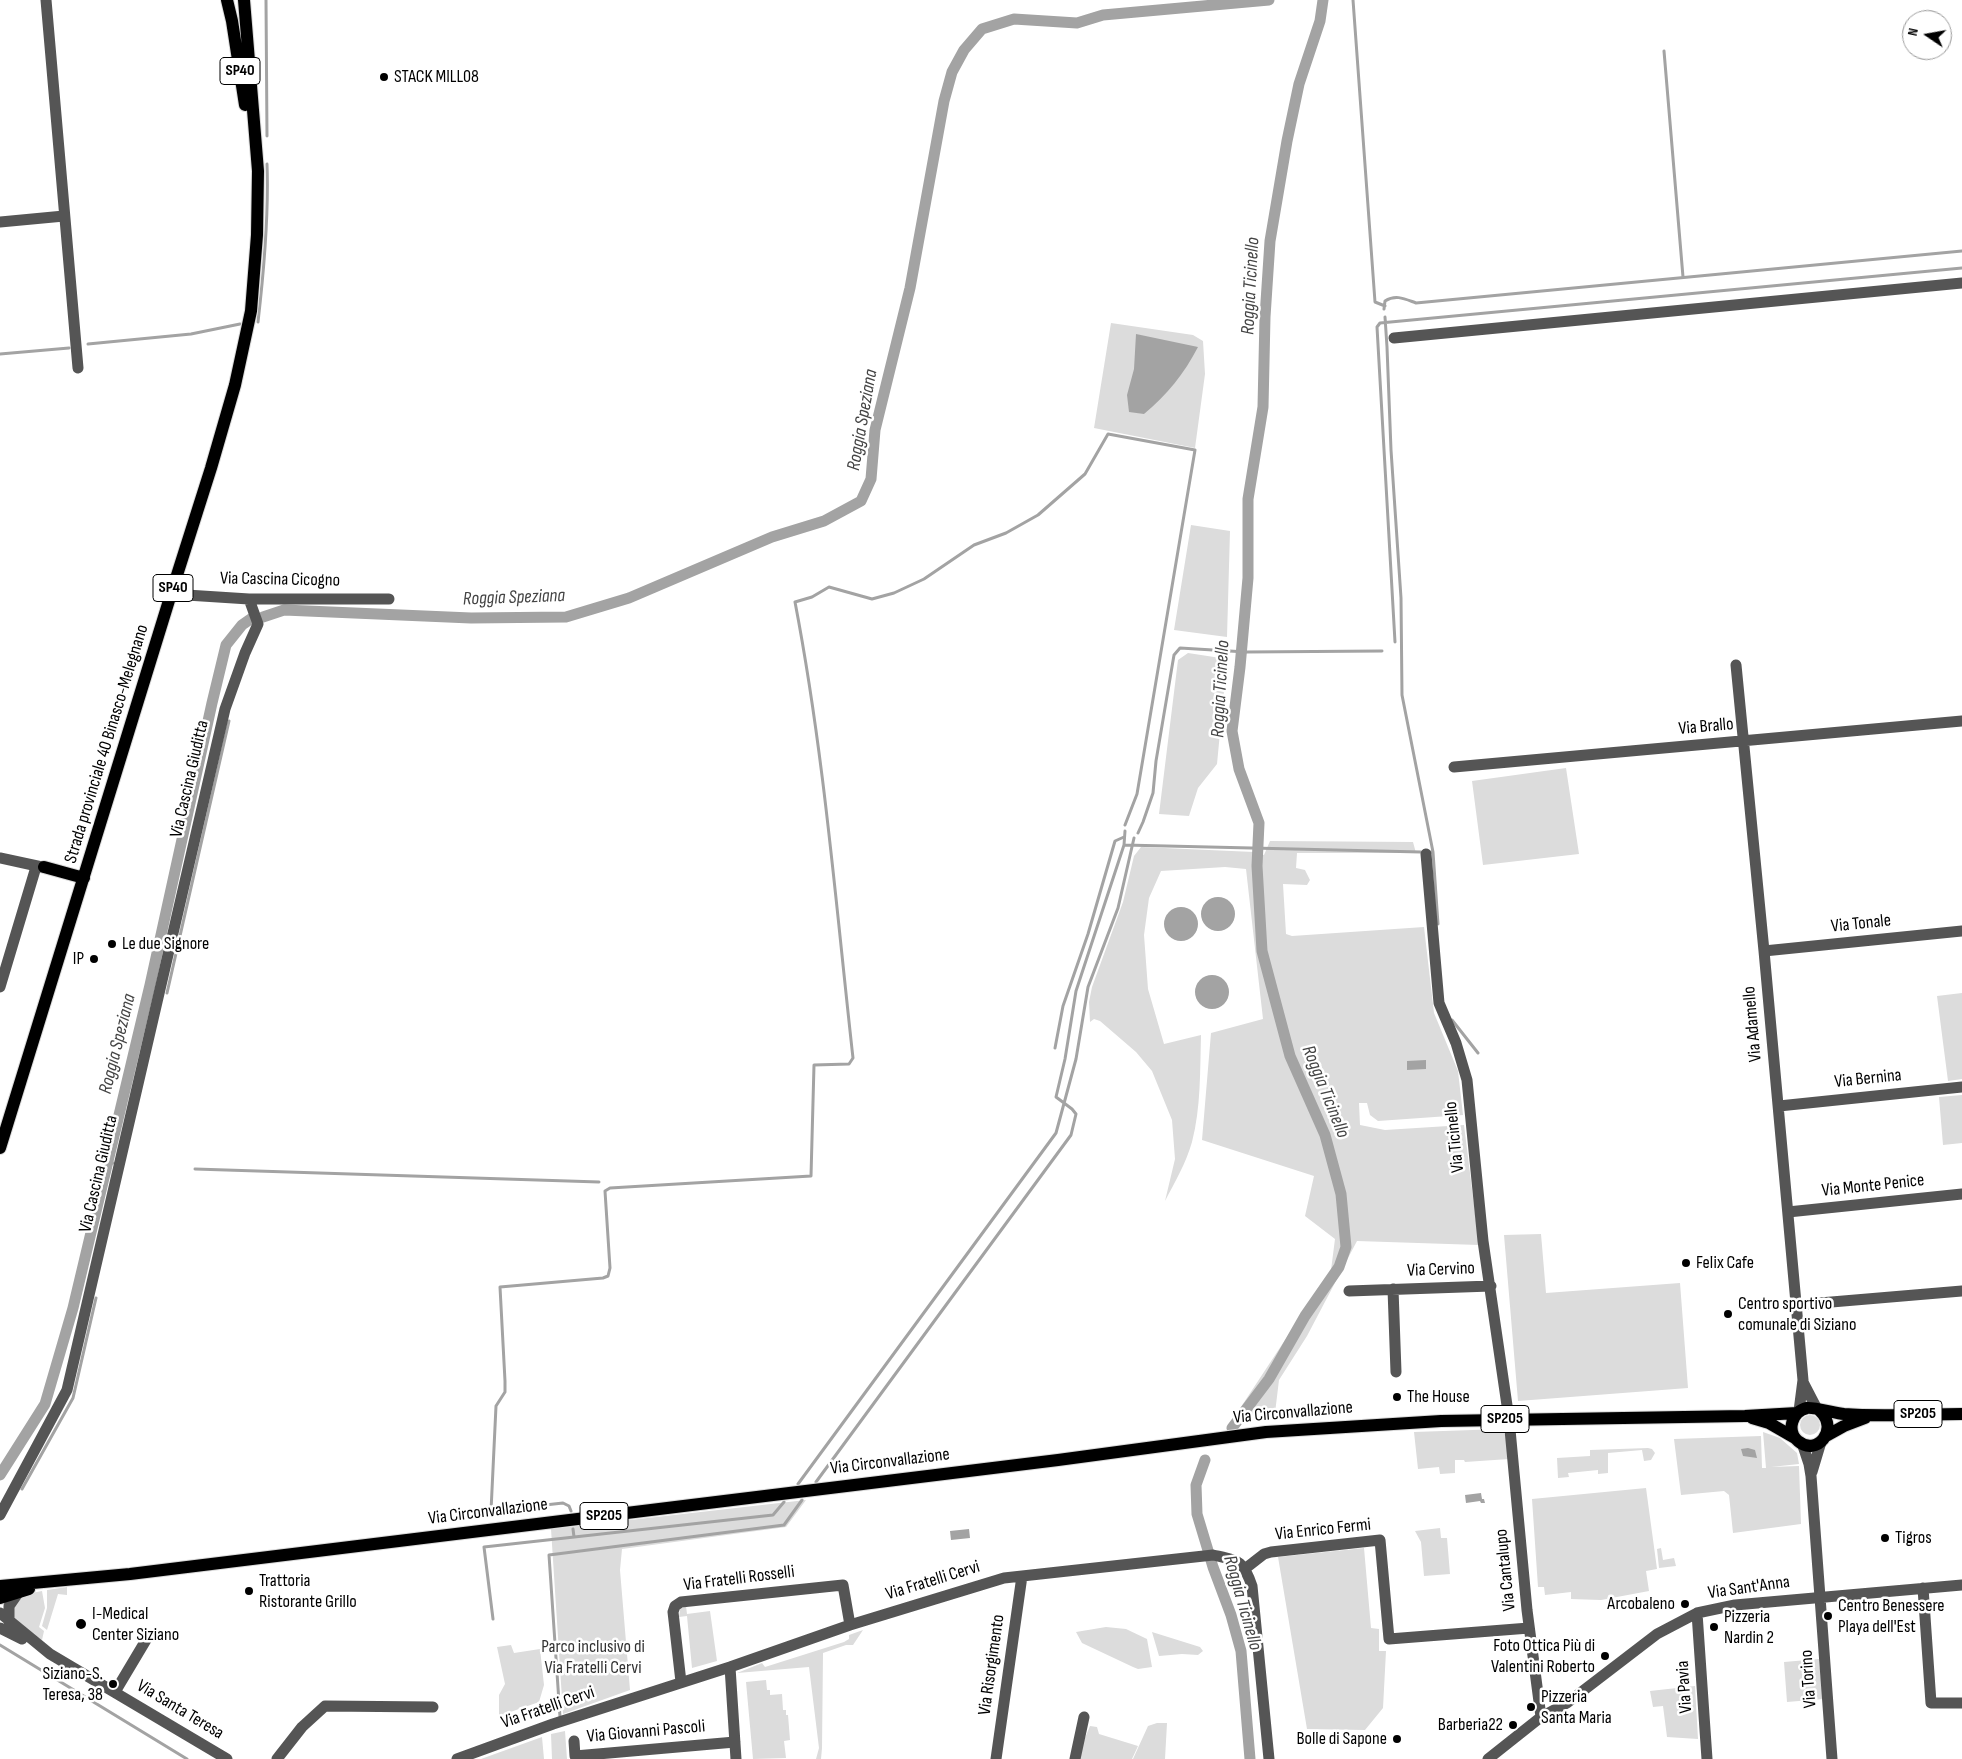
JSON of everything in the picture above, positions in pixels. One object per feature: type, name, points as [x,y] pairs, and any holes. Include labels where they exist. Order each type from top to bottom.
[{"type":"main road","name":"Strada provinciale 40 Binasco-Melegnano","points":[[227,0],[245,105],[255,141]]},
{"type":"main road","name":"Strada provinciale 40 Binasco-Melegnano","points":[[0,1148],[214,459],[235,385],[251,311],[257,235],[258,171],[244,0]]},
{"type":"main road","points":[[40,866],[84,878]]},
{"type":"main road","name":"SP205","points":[[1745,1416],[1798,1412],[1804,1409],[1845,1414],[1962,1414]]},
{"type":"main road","points":[[1818,1410],[1827,1420],[1828,1431],[1824,1439]]},
{"type":"main road","points":[[1798,1412],[1791,1425],[1792,1432],[1799,1441]]},
{"type":"main road","name":"SP205","points":[[1745,1416],[1769,1423],[1799,1441],[1812,1445],[1853,1422],[1874,1414]]},
{"type":"main road","name":"Via Circonvallazione","points":[[43,1583],[621,1514],[1058,1460],[1266,1432],[1369,1424],[1509,1419],[1745,1416]]},
{"type":"main road","name":"SP205","points":[[0,1586],[43,1583]]},
{"type":"main road","name":"SP205","points":[[0,1598],[43,1583]]},
{"type":"street","points":[[46,0],[78,368]]},
{"type":"street","points":[[0,222],[64,216]]},
{"type":"street","points":[[1394,338],[1962,283]]},
{"type":"street","name":"Via Cascina Cicogno","points":[[171,594],[248,598],[389,599]]},
{"type":"street","name":"Via Cascina Giuditta","points":[[0,1515],[66,1390],[225,709],[245,653],[258,624],[255,612],[248,598]]},
{"type":"street","name":"Via Adamello","points":[[1736,665],[1764,951],[1802,1380]]},
{"type":"street","name":"Via Brallo","points":[[1454,767],[1962,721]]},
{"type":"street","name":"Via Ticinello","points":[[1426,854],[1439,1003],[1456,1043],[1467,1080],[1483,1241],[1509,1419]]},
{"type":"street","points":[[0,858],[40,866],[0,987]]},
{"type":"street","name":"Via Tonale","points":[[1764,951],[1962,931]]},
{"type":"street","name":"Via Bernina","points":[[1778,1106],[1962,1087]]},
{"type":"street","name":"Via Monte Penice","points":[[1788,1212],[1962,1194]]},
{"type":"street","name":"Via Cervino","points":[[1349,1291],[1491,1286]]},
{"type":"street","name":"Via Cervino","points":[[1393,1289],[1396,1372]]},
{"type":"street","points":[[1796,1305],[1962,1291]]},
{"type":"street","points":[[1802,1380],[1818,1410]]},
{"type":"street","points":[[1798,1412],[1802,1380]]},
{"type":"street","name":"Via Cantalupo","points":[[1509,1419],[1529,1628],[1541,1717]]},
{"type":"street","points":[[1811,1476],[1824,1439]]},
{"type":"street","points":[[1799,1441],[1809,1464],[1811,1476]]},
{"type":"street","name":"Via Torino","points":[[1811,1476],[1832,1759]]},
{"type":"street","name":"Via Enrico Fermi","points":[[1246,1568],[1264,1554],[1271,1552],[1380,1540],[1389,1639],[1529,1628]]},
{"type":"street","name":"Via Fratelli Cervi","points":[[457,1759],[850,1625],[1004,1578],[1213,1555],[1236,1560],[1246,1568]]},
{"type":"street","points":[[1246,1568],[1252,1586],[1269,1759]]},
{"type":"street","name":"Via Risorgimento","points":[[996,1759],[1022,1576]]},
{"type":"street","name":"Via Fratelli Rosselli","points":[[680,1682],[673,1612],[681,1602],[843,1585],[850,1625]]},
{"type":"street","name":"Via Sant'Anna","points":[[1488,1759],[1541,1717],[1568,1703],[1657,1634],[1697,1613],[1735,1604],[1962,1585]]},
{"type":"street","points":[[1923,1588],[1931,1703],[1962,1703]]},
{"type":"street","points":[[5,1625],[9,1606],[18,1593]]},
{"type":"street","name":"Via Santa Teresa","points":[[0,1613],[5,1625],[227,1759]]},
{"type":"street","name":"Via Pavia","points":[[1697,1613],[1708,1759]]},
{"type":"street","name":"Via Santa Teresa","points":[[115,1692],[149,1635]]},
{"type":"street","points":[[730,1667],[736,1759]]},
{"type":"street","points":[[277,1759],[302,1727],[325,1706],[433,1707]]},
{"type":"street","points":[[1075,1759],[1084,1717]]},
{"type":"street","name":"Via Giovanni Pascoli","points":[[574,1741],[575,1756],[735,1742]]},
{"type":"green space","points":[[1111,323],[1193,335],[1203,341],[1205,374],[1195,448],[1094,428]]},
{"type":"green space","points":[[1191,525],[1230,531],[1227,637],[1174,630]]},
{"type":"green space","points":[[1188,653],[1227,659],[1217,764],[1198,788],[1189,816],[1159,814],[1178,660]]},
{"type":"green space","points":[[1566,768],[1579,854],[1483,865],[1472,781]]},
{"type":"green space","points":[[1270,841],[1413,842],[1416,853],[1297,853],[1296,868],[1305,870],[1310,880],[1307,885],[1283,884],[1286,934],[1292,936],[1424,927],[1434,1013],[1458,1071],[1463,1115],[1378,1121],[1370,1115],[1367,1103],[1359,1103],[1360,1125],[1385,1130],[1464,1125],[1479,1245],[1357,1241],[1307,1336],[1279,1380],[1275,1413],[1235,1416],[1331,1270],[1335,1239],[1305,1216],[1314,1176],[1202,1140],[1211,1033],[1263,1019],[1246,869],[1225,867],[1161,871],[1149,898],[1144,935],[1148,989],[1164,1044],[1201,1035],[1200,1089],[1195,1129],[1187,1157],[1165,1201],[1175,1159],[1172,1120],[1152,1071],[1136,1052],[1100,1021],[1094,1019],[1090,1022],[1089,1002],[1092,987],[1123,902],[1134,856],[1141,847],[1254,852],[1264,855]]},
{"type":"green space","points":[[1962,993],[1962,1079],[1948,1081],[1937,996]]},
{"type":"green space","points":[[1962,1095],[1962,1143],[1943,1145],[1939,1097]]},
{"type":"green space","points":[[1541,1234],[1546,1293],[1680,1283],[1688,1388],[1518,1401],[1504,1235]]},
{"type":"green space","points":[[1806,1415],[1814,1415],[1820,1421],[1820,1429],[1814,1435],[1806,1435],[1800,1429],[1800,1421]]},
{"type":"green space","points":[[1502,1429],[1506,1436],[1509,1459],[1465,1462],[1464,1460],[1455,1460],[1455,1473],[1440,1474],[1439,1467],[1418,1469],[1414,1432]]},
{"type":"green space","points":[[1763,1432],[1780,1438],[1797,1453],[1799,1464],[1771,1467],[1799,1466],[1801,1524],[1733,1533],[1729,1495],[1724,1491],[1681,1495],[1674,1439],[1761,1436],[1762,1468],[1766,1468]]},
{"type":"green space","points":[[1652,1449],[1655,1453],[1651,1460],[1644,1461],[1642,1450],[1608,1453],[1608,1473],[1598,1474],[1598,1470],[1568,1473],[1569,1477],[1558,1478],[1557,1458],[1590,1456],[1590,1450]]},
{"type":"green space","points":[[1646,1488],[1657,1569],[1646,1571],[1649,1591],[1601,1600],[1571,1599],[1571,1592],[1545,1595],[1544,1587],[1538,1587],[1532,1499]]},
{"type":"green space","name":"Parco inclusivo di Via Fratelli Cervi","points":[[806,1500],[786,1527],[622,1549],[620,1570],[630,1690],[563,1714],[551,1529]]},
{"type":"green space","points":[[1440,1528],[1441,1538],[1447,1538],[1450,1574],[1424,1576],[1421,1542],[1415,1531]]},
{"type":"green space","points":[[1364,1548],[1371,1628],[1379,1629],[1379,1651],[1386,1651],[1383,1708],[1365,1730],[1307,1729],[1278,1557]]},
{"type":"green space","points":[[1661,1548],[1663,1560],[1674,1558],[1676,1566],[1659,1568],[1657,1549]]},
{"type":"green space","points":[[67,1587],[67,1595],[58,1594],[47,1630],[42,1626],[47,1608],[47,1590]]},
{"type":"green space","points":[[42,1591],[45,1608],[39,1627],[44,1631],[42,1640],[19,1626],[12,1616],[14,1602],[27,1594]]},
{"type":"green space","points":[[686,1606],[687,1614],[710,1611],[717,1661],[692,1668],[687,1616],[679,1617],[680,1609]]},
{"type":"green space","points":[[1106,1627],[1126,1629],[1147,1639],[1152,1667],[1138,1669],[1133,1667],[1082,1643],[1076,1632]]},
{"type":"green space","points":[[863,1630],[853,1645],[846,1645],[823,1653],[822,1748],[821,1759],[816,1759],[819,1748],[809,1667],[737,1673],[762,1663],[765,1667],[844,1642],[849,1639],[849,1635]]},
{"type":"green space","points":[[1152,1632],[1200,1647],[1203,1651],[1198,1655],[1159,1656]]},
{"type":"green space","points":[[511,1645],[514,1653],[540,1649],[544,1685],[539,1702],[499,1716],[499,1695],[505,1684],[497,1647]]},
{"type":"green space","points":[[1819,1659],[1823,1699],[1787,1702],[1784,1662]]},
{"type":"green space","points":[[766,1680],[767,1690],[770,1690],[770,1695],[782,1694],[783,1710],[786,1710],[786,1715],[788,1715],[790,1740],[784,1741],[786,1758],[753,1759],[746,1682]]},
{"type":"green space","points":[[1695,1686],[1698,1739],[1667,1737],[1663,1706],[1653,1707],[1650,1691]]},
{"type":"green space","points":[[1157,1723],[1167,1723],[1165,1759],[1133,1759],[1148,1726]]},
{"type":"green space","points":[[1090,1726],[1097,1727],[1099,1734],[1138,1746],[1132,1759],[1076,1759]]},
{"type":"green space","points":[[565,1731],[567,1759],[552,1759],[551,1734]]},
{"type":"green space","points":[[542,1737],[544,1759],[481,1759]]},
{"type":"shaded area","points":[[1136,334],[1198,347],[1174,383],[1144,414],[1129,412],[1127,395],[1134,369]]},
{"type":"shaded area","points":[[1218,897],[1225,898],[1230,902],[1234,907],[1234,921],[1230,926],[1225,930],[1218,931],[1211,930],[1206,926],[1202,921],[1201,914],[1202,907],[1206,902],[1211,898]]},
{"type":"shaded area","points":[[1181,907],[1188,908],[1193,912],[1197,917],[1197,931],[1193,936],[1188,940],[1181,941],[1174,940],[1169,936],[1165,931],[1164,924],[1165,917],[1169,912],[1174,908]]},
{"type":"shaded area","points":[[1212,975],[1219,976],[1224,980],[1228,985],[1228,999],[1224,1004],[1219,1008],[1212,1009],[1205,1008],[1200,1004],[1196,999],[1195,992],[1196,985],[1200,980],[1205,976]]},
{"type":"shaded area","points":[[1426,1060],[1426,1069],[1407,1070],[1407,1061]]},
{"type":"shaded area","points":[[1741,1449],[1755,1450],[1757,1458],[1743,1456]]},
{"type":"shaded area","points":[[1481,1493],[1485,1503],[1480,1501],[1466,1503],[1465,1495]]},
{"type":"shaded area","points":[[969,1529],[970,1538],[951,1540],[950,1531]]},
{"type":"waterway","points":[[266,0],[267,136]]},
{"type":"waterway","name":"Roggia Speziana","points":[[263,617],[284,610],[471,618],[566,617],[629,598],[772,537],[824,521],[861,501],[871,479],[875,430],[910,288],[944,101],[952,72],[964,50],[982,29],[1014,19],[1077,23],[1103,15],[1269,0]]},
{"type":"waterway","name":"Roggia Ticinello","points":[[1232,1428],[1269,1379],[1305,1316],[1339,1267],[1346,1247],[1341,1194],[1325,1135],[1290,1056],[1262,951],[1257,866],[1259,823],[1239,769],[1232,731],[1248,578],[1248,499],[1263,407],[1265,317],[1270,241],[1299,84],[1320,21],[1323,0]]},
{"type":"waterway","points":[[1353,0],[1375,302],[1385,306]]},
{"type":"waterway","points":[[1664,51],[1683,277]]},
{"type":"waterway","points":[[258,322],[266,243],[267,164]]},
{"type":"waterway","points":[[1384,309],[1385,301],[1393,298],[1416,303],[1962,251]]},
{"type":"waterway","points":[[1395,642],[1377,327],[1380,323],[1962,268]]},
{"type":"waterway","points":[[1385,317],[1391,450],[1401,598],[1402,695],[1433,852],[1430,852]]},
{"type":"waterway","points":[[88,344],[191,334],[240,324]]},
{"type":"waterway","points":[[0,354],[69,348]]},
{"type":"waterway","points":[[571,1511],[569,1506],[563,1503],[491,1511],[496,1406],[505,1392],[500,1287],[608,1276],[610,1268],[605,1191],[610,1188],[811,1176],[814,1065],[849,1064],[853,1058],[822,773],[795,602],[812,597],[829,587],[872,599],[894,593],[924,579],[974,545],[1006,533],[1038,515],[1085,474],[1108,434],[1195,450],[1137,794],[1125,825]]},
{"type":"waterway","name":"Roggia Speziana","points":[[0,1475],[45,1404],[73,1308],[150,985],[226,645],[242,625],[252,618]]},
{"type":"waterway","points":[[1138,833],[1153,793],[1156,761],[1174,655],[1180,648],[1246,652],[1382,651]]},
{"type":"waterway","points":[[167,993],[229,721]]},
{"type":"waterway","points":[[816,1482],[1071,1135],[1076,1114],[1056,1097],[1065,1059],[1076,991],[1124,845],[1125,831]]},
{"type":"waterway","points":[[1055,1048],[1063,1006],[1088,934],[1115,841],[1124,837]]},
{"type":"waterway","points":[[798,1484],[1056,1133],[1076,1059],[1088,987],[1118,908],[1134,838]]},
{"type":"waterway","points":[[1124,845],[1421,852]]},
{"type":"waterway","points":[[1433,852],[1438,924]]},
{"type":"waterway","points":[[1452,1020],[1478,1053]]},
{"type":"waterway","name":"Roggia Speziana","points":[[106,1162],[113,1163]]},
{"type":"waterway","points":[[195,1169],[599,1182]]},
{"type":"waterway","points":[[22,1489],[73,1398],[96,1298]]},
{"type":"waterway","name":"Roggia Ticinello","points":[[1205,1460],[1196,1485],[1197,1514],[1241,1651],[1250,1759]]},
{"type":"waterway","points":[[560,1717],[549,1555],[784,1525],[802,1500]]},
{"type":"waterway","points":[[493,1619],[484,1547],[773,1515],[784,1502]]},
{"type":"waterway","points":[[573,1529],[574,1537]]},
{"type":"waterway","points":[[0,1645],[187,1759]]},
{"type":"place","name":"STACK MILL08","points":[[384,77]]},
{"type":"place","name":"Le due Signore","points":[[112,944]]},
{"type":"place","name":"IP","points":[[94,959]]},
{"type":"place","name":"Felix Cafe","points":[[1686,1263]]},
{"type":"place","name":"Centro sportivo comunale di Siziano","points":[[1728,1314]]},
{"type":"place","name":"The House","points":[[1397,1397]]},
{"type":"place","name":"Tigros","points":[[1885,1538]]},
{"type":"place","name":"Trattoria Ristorante Grillo","points":[[249,1591]]},
{"type":"place","name":"Arcobaleno","points":[[1685,1604]]},
{"type":"place","name":"Centro Benessere Playa dell'Est","points":[[1828,1616]]},
{"type":"place","name":"I-Medical Center Siziano","points":[[81,1624]]},
{"type":"place","name":"Pizzeria Nardin 2","points":[[1714,1627]]},
{"type":"place","name":"Foto Ottica Più di Valentini Roberto","points":[[1605,1656]]},
{"type":"place","name":"Siziano-S. Teresa, 38","points":[[113,1684]]},
{"type":"place","name":"Pizzeria Santa Maria","points":[[1531,1707]]},
{"type":"place","name":"Barberia22","points":[[1513,1725]]},
{"type":"place","name":"Bolle di Sapone","points":[[1397,1739]]}]
